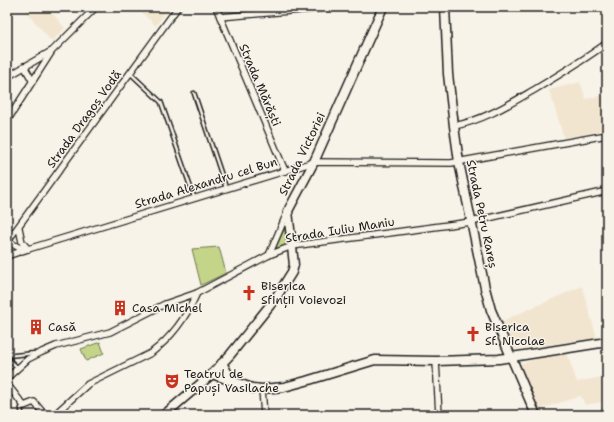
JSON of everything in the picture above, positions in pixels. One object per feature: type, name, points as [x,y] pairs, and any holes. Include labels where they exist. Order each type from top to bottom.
[{"type":"street","points":[[7,121],[52,51],[96,7]]},
{"type":"street","name":"Strada Dragoș Vodă","points":[[7,241],[19,228],[178,7]]},
{"type":"street","name":"Strada Mărăști","points":[[216,7],[285,171]]},
{"type":"street","points":[[220,17],[337,7]]},
{"type":"street","name":"Strada Victoriei","points":[[164,415],[212,374],[230,355],[275,299],[292,272],[294,265],[288,210],[314,162],[383,7]]},
{"type":"street","name":"Strada Petru Rareș","points":[[445,7],[448,74],[459,162],[488,299],[510,357],[536,415]]},
{"type":"street","points":[[454,126],[466,124],[492,114],[579,64],[607,43]]},
{"type":"street","points":[[7,77],[52,51]]},
{"type":"street","points":[[24,66],[32,80]]},
{"type":"street","name":"Strada Alexandru cel Bun","points":[[7,256],[314,162],[426,164],[459,162],[607,135]]},
{"type":"street","name":"Strada Iuliu Maniu","points":[[7,378],[28,359],[42,352],[56,346],[110,332],[164,304],[197,293],[269,255],[292,246],[471,222],[607,191]]},
{"type":"street","points":[[269,255],[288,210]]},
{"type":"street","points":[[19,228],[22,242],[28,249]]},
{"type":"street","points":[[7,241],[18,247],[28,249]]},
{"type":"street","points":[[54,415],[88,384],[151,353],[158,348],[168,338],[190,307],[197,293]]},
{"type":"street","points":[[212,374],[262,389],[284,387],[375,360],[436,361],[499,359],[607,342]]},
{"type":"street","points":[[436,361],[439,415]]},
{"type":"street","points":[[222,363],[232,381]]},
{"type":"street","points":[[7,384],[24,406],[34,402],[46,415]]},
{"type":"street","points":[[262,389],[264,415]]},
{"type":"lane","points":[[131,74],[161,102],[194,198]]},
{"type":"lane","points":[[194,93],[227,188]]},
{"type":"lane","points":[[7,357],[42,352]]},
{"type":"lane","points":[[7,357],[18,368]]},
{"type":"lane","points":[[22,415],[21,408],[24,406]]},
{"type":"shaded area","points":[[22,7],[47,7],[65,28],[52,42]]},
{"type":"shaded area","points":[[136,7],[169,7],[156,26]]},
{"type":"shaded area","points":[[580,82],[586,99],[605,95],[607,130],[564,138],[549,90]]},
{"type":"shaded area","points":[[582,286],[597,338],[515,349],[502,321]]},
{"type":"shaded area","points":[[566,350],[577,382],[607,376],[607,401],[585,405],[581,396],[537,410],[520,364]]},
{"type":"green space","points":[[286,225],[288,245],[275,250]]},
{"type":"green space","points":[[219,247],[226,273],[201,285],[192,249]]},
{"type":"green space","points":[[100,342],[104,353],[86,361],[81,349]]},
{"type":"place","name":"Biserica Sfinții Voievozi","points":[[249,293]]},
{"type":"place","name":"Casa Michel","points":[[120,308]]},
{"type":"place","name":"Casă","points":[[36,327]]},
{"type":"place","name":"Biserica Sf. Nicolae","points":[[473,334]]},
{"type":"place","name":"Teatrul de Papuși Vasilache","points":[[172,381]]}]
